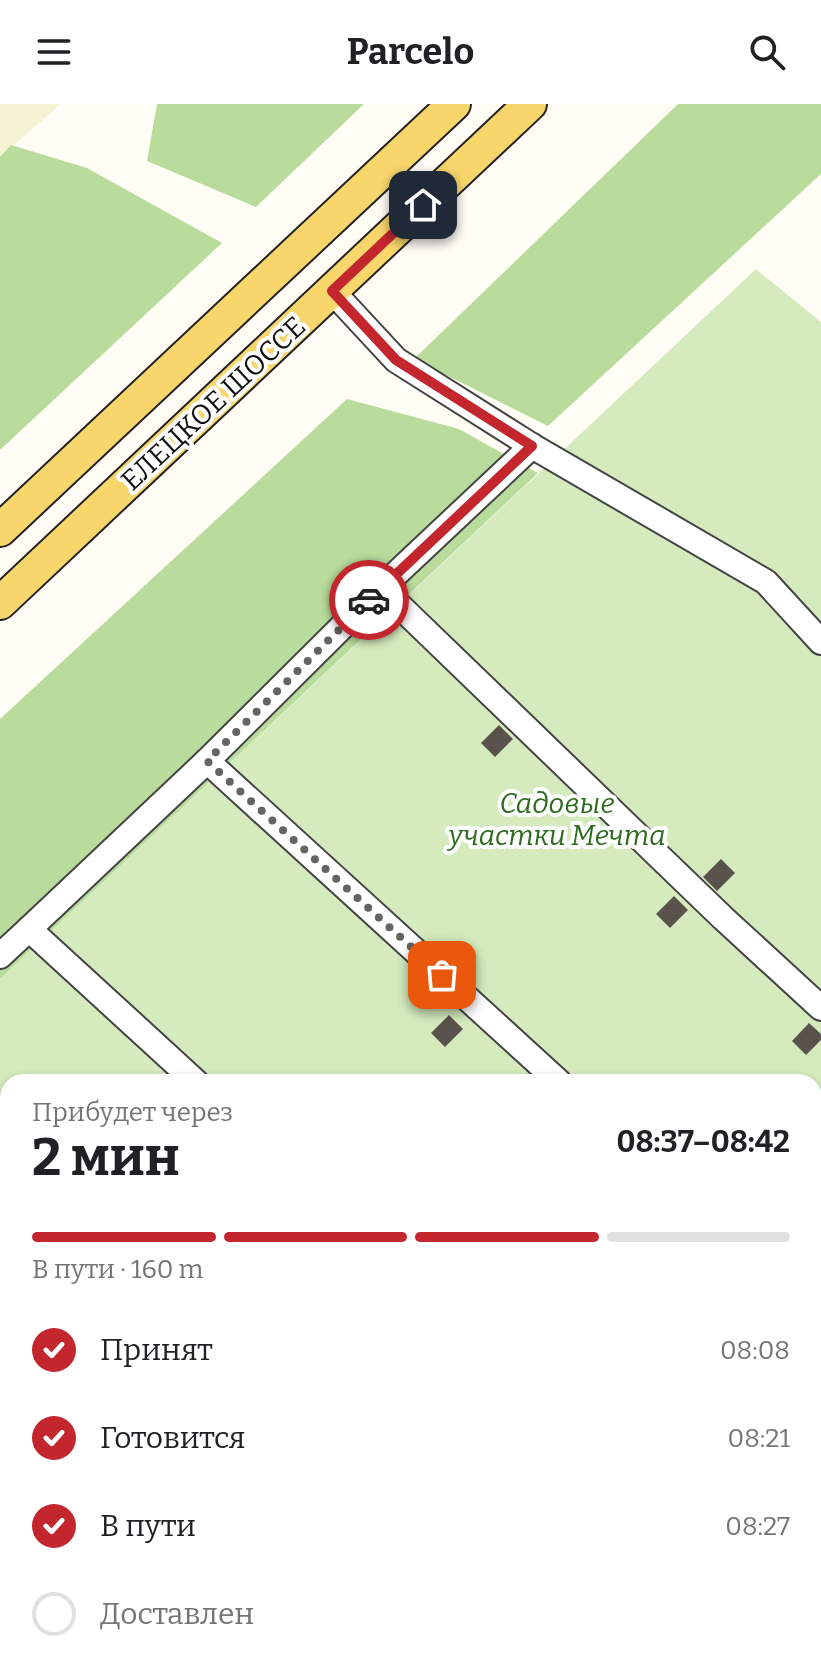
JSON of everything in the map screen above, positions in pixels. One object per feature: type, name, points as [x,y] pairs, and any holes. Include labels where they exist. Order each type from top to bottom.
[{"type":"main road","name":"ЕЛЕЦКОЕ ШОССЕ","points":[[0,530],[454,104]]},
{"type":"main road","name":"ЕЛЕЦКОЕ ШОССЕ","points":[[0,603],[530,104]]},
{"type":"lane","points":[[332,291],[396,360],[532,446],[766,582],[821,642]]},
{"type":"lane","points":[[0,956],[207,761],[381,588],[532,446]]},
{"type":"lane","points":[[381,588],[723,918],[821,1008]]},
{"type":"lane","points":[[207,761],[550,1074]]},
{"type":"lane","points":[[29,929],[187,1074]]},
{"type":"shaded area","points":[[0,104],[61,104],[0,157]]},
{"type":"green space","points":[[157,104],[364,104],[256,207],[147,161]]},
{"type":"green space","points":[[678,104],[821,104],[821,174],[548,426],[414,359]]},
{"type":"green space","points":[[11,145],[87,168],[222,243],[0,450],[0,157]]},
{"type":"green space","name":"Садовые участки Мечта","points":[[756,269],[821,322],[821,1074],[0,1074],[0,979]]},
{"type":"green space","points":[[347,399],[459,429],[538,473],[0,979],[0,719]]},
{"type":"building","points":[[499,725],[513,739],[495,757],[481,743]]},
{"type":"building","points":[[721,859],[735,873],[717,891],[703,877]]},
{"type":"building","points":[[674,896],[688,910],[670,928],[656,914]]},
{"type":"building","points":[[449,1015],[463,1029],[445,1047],[431,1033]]},
{"type":"building","points":[[809,1023],[821,1034],[821,1040],[806,1055],[792,1041]]},
{"type":"way so far","points":[[369,600],[207,761],[442,975]]},
{"type":"route","points":[[369,600],[532,446],[396,360],[332,291],[423,205]]}]
